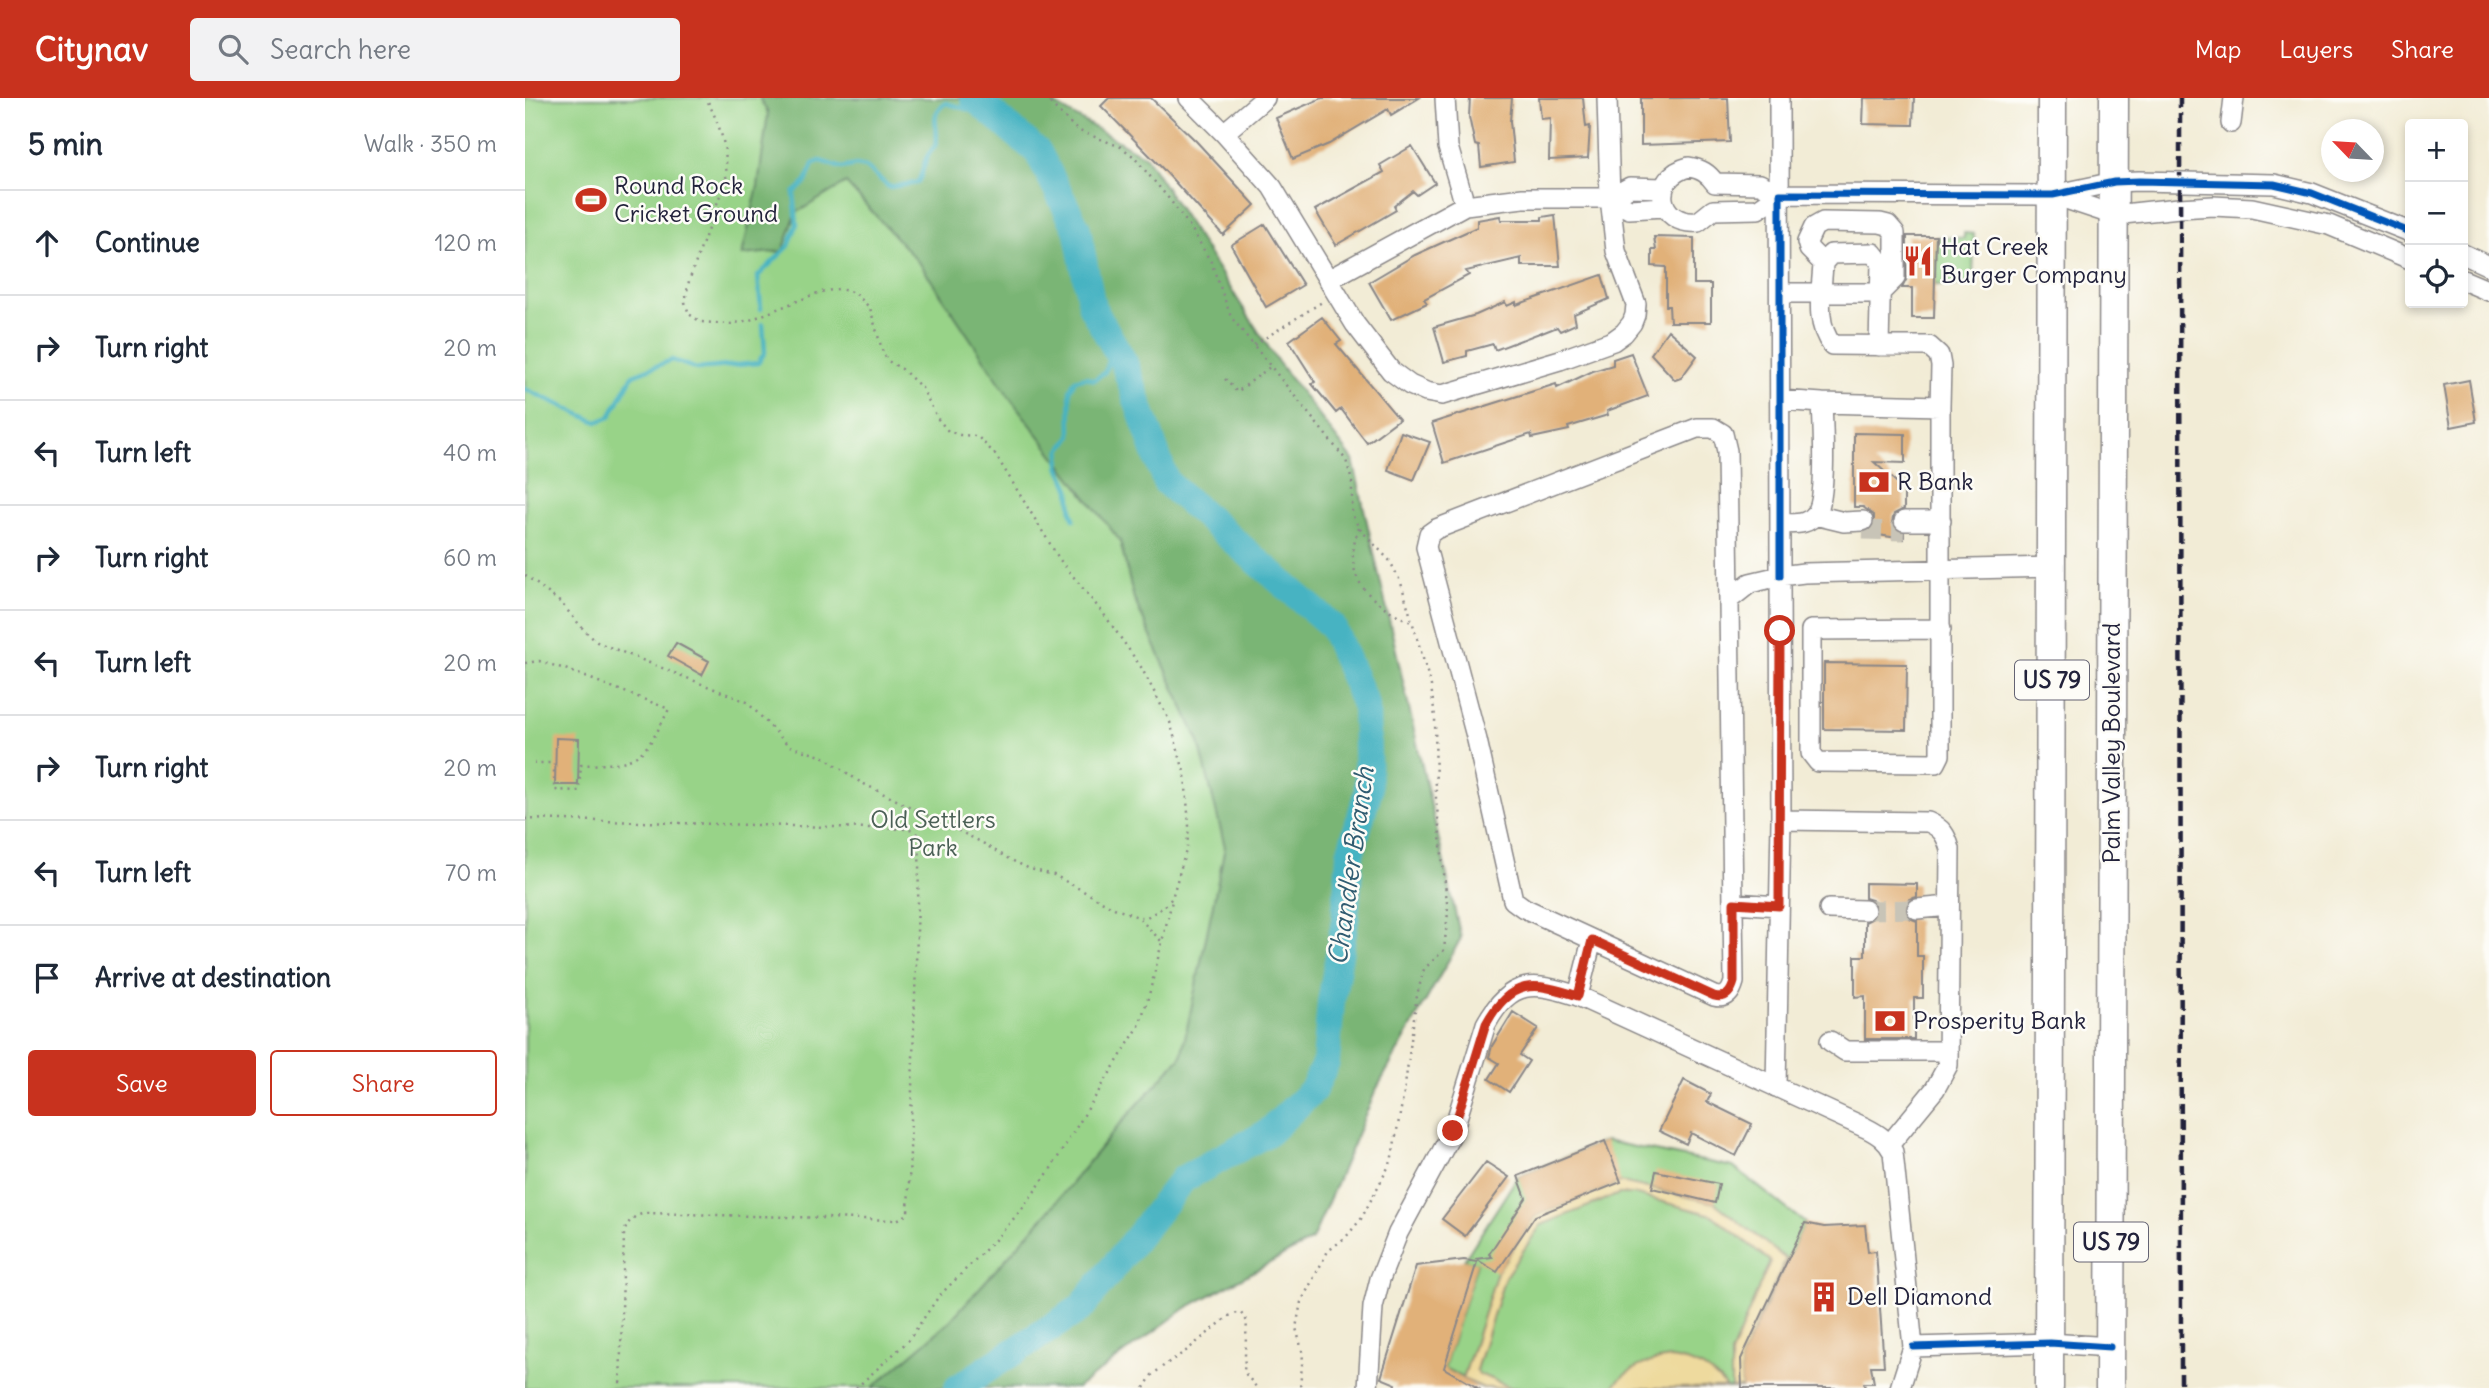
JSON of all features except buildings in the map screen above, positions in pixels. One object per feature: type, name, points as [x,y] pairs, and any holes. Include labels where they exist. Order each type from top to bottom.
[{"type":"highway","name":"US 79","points":[[2049,1388],[2052,98]]},
{"type":"highway","name":"Palm Valley Boulevard","points":[[2111,1388],[2114,98]]},
{"type":"street","points":[[1189,98],[1272,187],[1355,324],[1391,371],[1410,385],[1442,396],[1612,341],[1624,333],[1635,315],[1636,304],[1616,251],[1610,198],[1607,98]]},
{"type":"street","points":[[1224,133],[1265,98]]},
{"type":"street","points":[[1445,98],[1448,147],[1465,205]]},
{"type":"street","points":[[1776,1087],[1781,820],[1779,98]]},
{"type":"street","points":[[2231,123],[2234,98]]},
{"type":"street","points":[[1780,194],[1758,209],[1713,210],[1698,222],[1679,221],[1664,197],[1669,177],[1678,170],[1689,167],[1709,175],[1715,183],[1760,184],[1780,194],[2053,195],[2114,182],[2274,184],[2312,193],[2405,230]]},
{"type":"street","points":[[2053,195],[2114,215],[2201,206],[2252,208],[2329,225],[2405,257]]},
{"type":"street","points":[[1332,287],[1465,205],[1523,198],[1610,198],[1629,209],[1664,197]]},
{"type":"street","points":[[1780,293],[1822,293],[1880,293],[1895,278],[1895,233],[1888,225],[1823,222],[1814,227],[1807,242],[1823,263],[1822,293],[1821,323],[1826,338],[1832,345],[1929,346],[1939,355],[1942,570],[1940,755],[1935,763],[1818,762],[1814,758],[1811,753],[1811,630]]},
{"type":"street","points":[[1823,263],[1831,254],[1873,253],[1881,263],[1879,346]]},
{"type":"street","points":[[2468,256],[2489,265]]},
{"type":"street","points":[[2468,282],[2489,291]]},
{"type":"street","points":[[1780,400],[1940,406]]},
{"type":"street","points":[[1780,523],[1804,523],[1815,515],[1821,504],[1822,403]]},
{"type":"street","points":[[1697,428],[1713,428],[1723,434],[1727,451],[1731,598],[1734,903],[1734,982],[1729,994],[1724,997],[1714,996],[1592,940],[1524,908],[1513,900],[1477,740],[1426,547],[1429,534],[1697,428]]},
{"type":"street","points":[[1815,515],[1857,524]]},
{"type":"street","points":[[1904,526],[1941,526]]},
{"type":"street","points":[[1731,598],[1750,583],[1780,576],[2052,567]]},
{"type":"street","points":[[1780,631],[1941,629]]},
{"type":"street","points":[[1781,820],[1928,822],[1939,827],[1947,837],[1950,849],[1948,1065],[1935,1089],[1889,1144]]},
{"type":"street","points":[[1734,903],[1779,906]]},
{"type":"street","points":[[1917,909],[1949,906]]},
{"type":"street","points":[[1829,909],[1865,910]]},
{"type":"street","points":[[1578,996],[1592,940]]},
{"type":"street","points":[[1368,1388],[1373,1307],[1380,1279],[1398,1233],[1453,1131],[1486,1024],[1505,997],[1522,988],[1539,985],[1578,996],[1867,1128],[1889,1144],[1893,1152],[1913,1347],[1900,1388]]},
{"type":"street","points":[[1830,1041],[1845,1051],[1948,1051]]},
{"type":"street","points":[[1913,1347],[2050,1343],[2110,1347]]},
{"type":"path","points":[[705,98],[724,137],[726,179],[689,281],[685,302],[689,314],[701,322],[730,324],[763,315],[820,292],[838,289],[857,295],[870,308],[883,354],[888,361],[902,369],[922,388],[937,419],[948,431],[977,436],[995,454],[1060,560],[1141,667],[1170,722],[1185,775],[1189,825],[1187,847],[1139,1026],[1050,1170],[994,1241],[939,1296],[908,1341],[856,1388]]},
{"type":"path","points":[[1045,98],[1077,130],[1121,147],[1170,200],[1211,262],[1231,317],[1346,460],[1352,481],[1352,514],[1359,528],[1390,561],[1401,583],[1429,676],[1433,706],[1436,797],[1448,904],[1444,950],[1424,969],[1417,995],[1404,1093],[1391,1162],[1361,1219],[1346,1237],[1328,1251],[1301,1302],[1296,1328],[1303,1354],[1300,1388]]},
{"type":"path","points":[[1254,345],[1332,287]]},
{"type":"path","points":[[1225,379],[1237,392],[1270,366]]},
{"type":"path","points":[[1359,528],[1352,569],[1365,592],[1385,610],[1413,623]]},
{"type":"path","points":[[525,575],[561,603],[597,642],[747,702],[789,746],[824,757],[860,782],[981,842],[1009,859],[1030,869],[1054,875],[1096,900],[1138,918],[1161,942]]},
{"type":"path","points":[[525,663],[539,662],[565,669],[669,709],[645,751],[631,760],[607,765],[581,765],[579,791],[554,790],[554,762],[534,763]]},
{"type":"path","points":[[525,819],[908,829],[920,838],[908,1214],[898,1220],[647,1213],[634,1217],[626,1226],[624,1234],[620,1388]]},
{"type":"path","points":[[1138,918],[1147,917],[1173,898]]},
{"type":"path","points":[[1144,1388],[1152,1375],[1187,1351],[1229,1316],[1240,1312],[1247,1321],[1244,1372],[1257,1388]]},
{"type":"green space","name":"Old Settlers Park","points":[[525,98],[962,98],[1339,867],[944,1388],[525,1388]]},
{"type":"green space","points":[[759,98],[1051,98],[1054,104],[1146,157],[1278,362],[1353,460],[1461,938],[1376,1090],[1312,1240],[1186,1308],[1077,1388],[872,1388],[948,1323],[1181,1057],[1225,847],[1199,742],[1134,599],[1120,541],[1010,398],[921,265],[846,183],[796,213],[783,251],[742,255],[758,186],[768,113]]},
{"type":"green space","points":[[1964,233],[1974,234],[1973,286],[1935,285],[1936,237],[1964,238]]},
{"type":"green space","points":[[1605,1141],[1733,1167],[1805,1223],[1741,1359],[1742,1388],[1483,1388],[1444,1368],[1477,1263],[1464,1260],[1518,1176]]},
{"type":"sand","points":[[1621,1182],[1715,1203],[1786,1259],[1741,1359],[1742,1388],[1731,1388],[1731,1354],[1770,1261],[1712,1215],[1633,1194],[1619,1194],[1541,1225],[1505,1277],[1476,1370],[1479,1374],[1512,1388],[1483,1388],[1463,1379],[1497,1272],[1535,1216]]},
{"type":"sand","points":[[1671,1358],[1702,1368],[1726,1388],[1612,1388],[1624,1375],[1638,1367]]},
{"type":"waterway","name":"Chandler Branch","points":[[958,1388],[1081,1308],[1183,1179],[1269,1132],[1313,1090],[1326,1062],[1331,1002],[1345,920],[1350,854],[1368,792],[1366,707],[1332,626],[1166,482],[1124,363],[1092,307],[1077,229],[1038,152],[974,98]]},
{"type":"waterway","points":[[761,309],[758,276],[789,246],[797,224],[794,193],[806,182],[813,164],[820,161],[842,168],[856,165],[866,167],[889,187],[917,183],[927,157],[936,143],[936,117],[940,108],[946,103],[983,114],[988,111]]},
{"type":"waterway","points":[[525,389],[597,422],[610,417],[633,375],[672,360],[697,369],[758,363],[765,352],[763,324]]},
{"type":"waterway","points":[[1074,519],[1070,489],[1059,466],[1061,450],[1071,436],[1070,390],[1075,380],[1086,377],[1094,380],[1105,372],[1113,343]]},
{"type":"tunnel","points":[[1863,530],[1904,531]]},
{"type":"tunnel","points":[[1865,910],[1917,909]]},
{"type":"railway","points":[[2180,98],[2181,1388]]},
{"type":"cycle path","points":[[1780,576],[1780,194],[2053,195],[2114,182],[2274,184],[2312,193],[2405,230]]},
{"type":"cycle path","points":[[1913,1347],[2050,1343],[2110,1347]]},
{"type":"place","name":"Round Rock Cricket Ground","points":[[591,200]]},
{"type":"place","name":"Hat Creek Burger Company","points":[[1918,261]]},
{"type":"place","name":"R Bank","points":[[1874,482]]},
{"type":"place","name":"Prosperity Bank","points":[[1890,1021]]},
{"type":"place","name":"Dell Diamond","points":[[1824,1297]]},
{"type":"route","points":[[1453,1131],[1486,1024],[1495,1009],[1505,997],[1522,988],[1539,985],[1578,996],[1592,940],[1714,996],[1724,997],[1729,994],[1734,982],[1734,903],[1779,906],[1780,631]]}]
